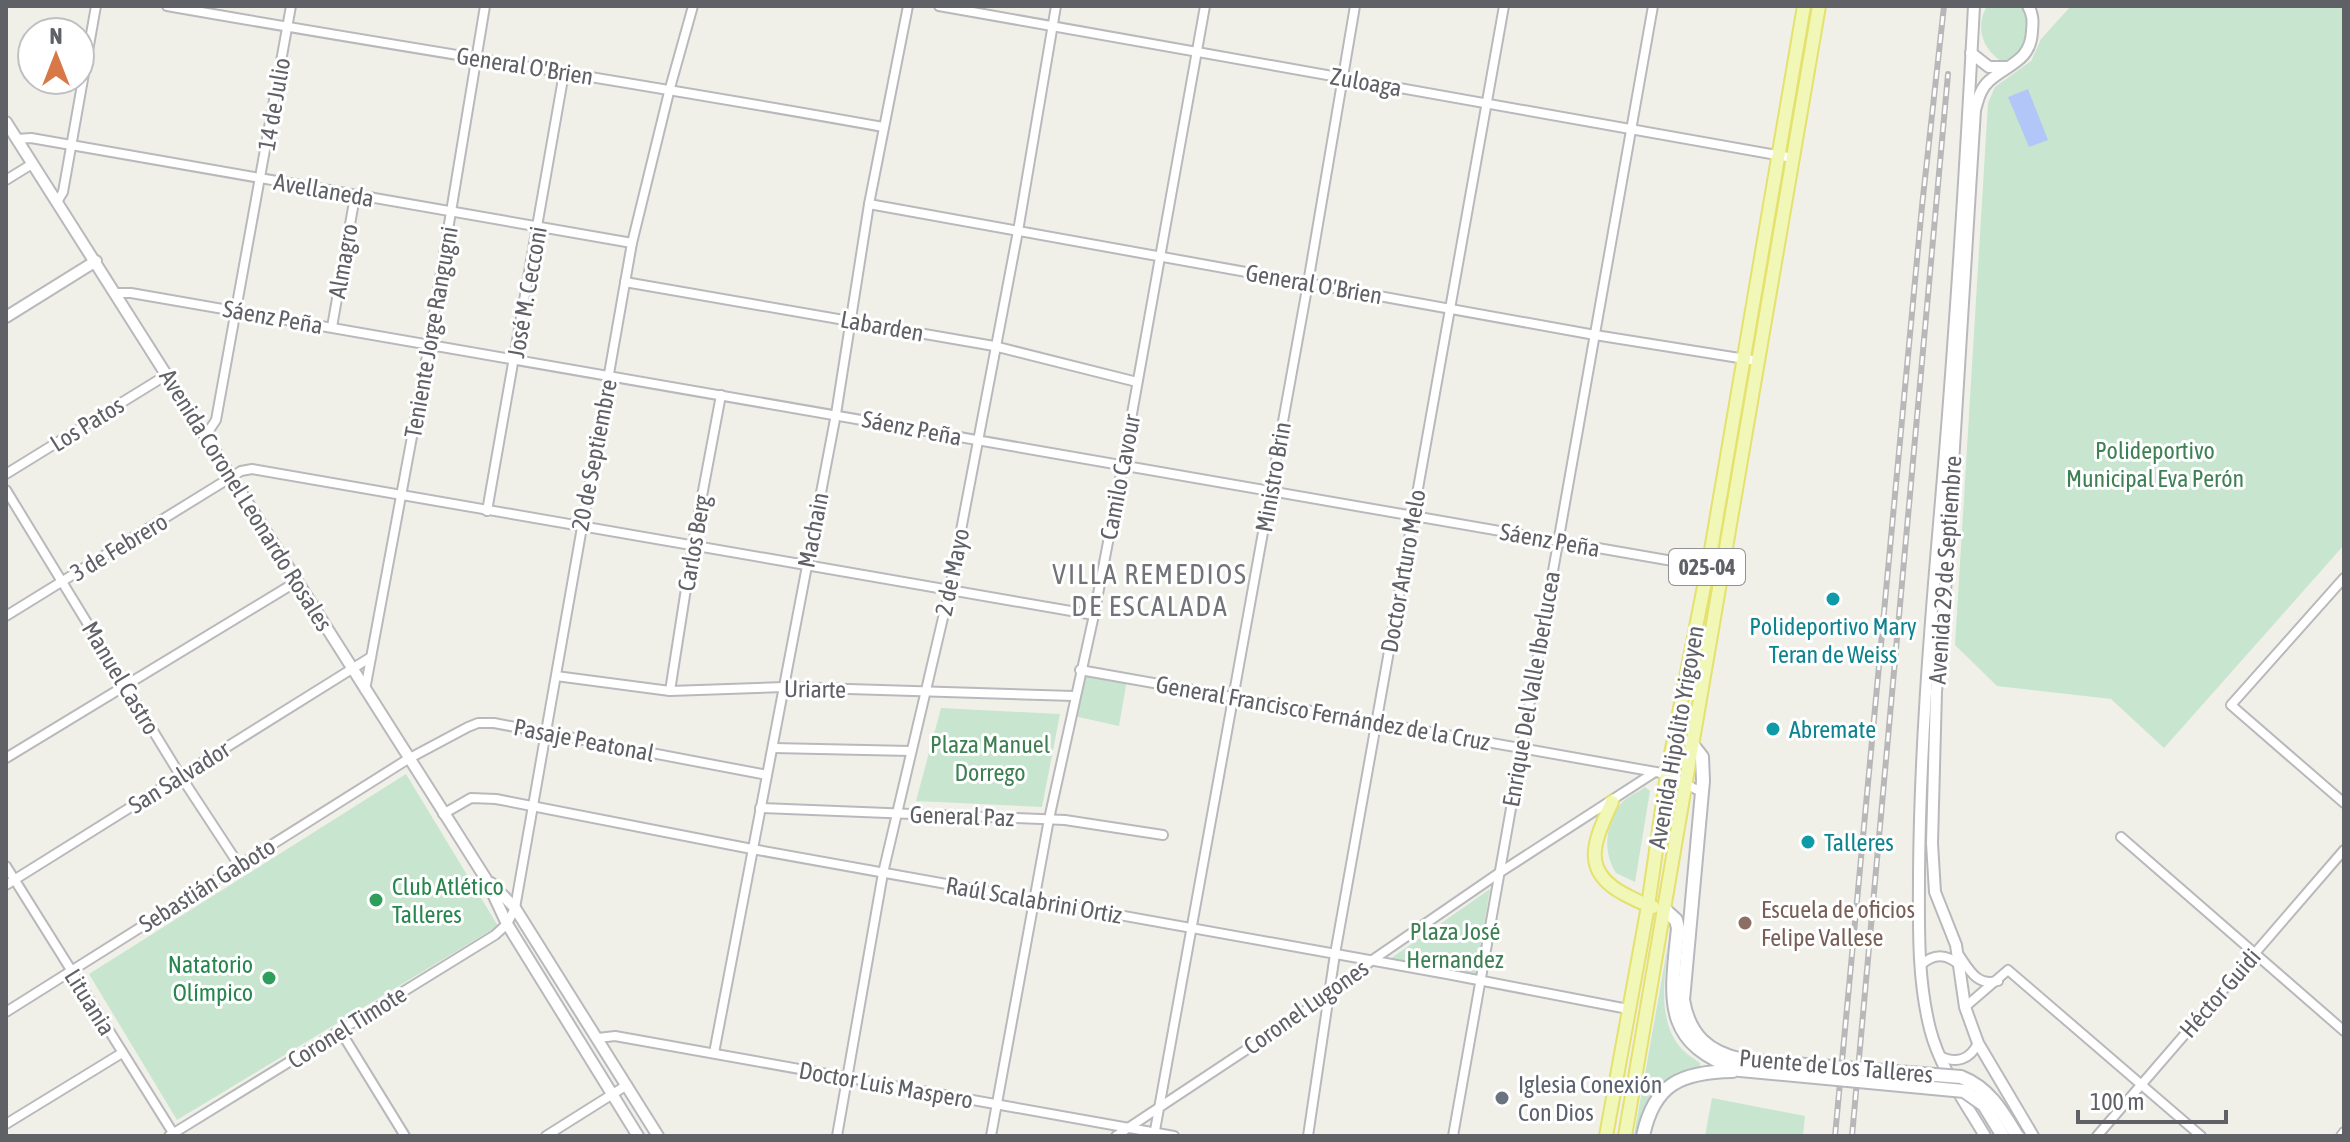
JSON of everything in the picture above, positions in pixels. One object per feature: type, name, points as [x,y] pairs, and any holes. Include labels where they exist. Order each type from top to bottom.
[{"type":"main road","name":"Avenida Hipólito Yrigoyen","points":[[1606,1136],[1648,906],[1661,773],[1707,567],[1804,6]]},
{"type":"main road","name":"Avenida Hipólito Yrigoyen","points":[[1625,1136],[1819,6]]},
{"type":"main road","name":"Puente de Los Talleres","points":[[1691,743],[1702,757],[1703,793],[1672,983],[1674,1014],[1679,1025],[1708,1058],[1740,1070]]},
{"type":"main road","points":[[1612,802],[1593,855],[1599,871],[1610,886],[1645,920]]},
{"type":"main road","points":[[1610,886],[1648,906],[1664,909],[1683,929]]},
{"type":"main road","name":"Puente de Los Talleres","points":[[1683,929],[1685,1016],[1703,1044],[1743,1060],[1961,1077],[1972,1081],[1990,1096],[2017,1136]]},
{"type":"main road","name":"Puente de Los Talleres","points":[[1643,1136],[1656,1098],[1673,1084],[1706,1072],[1740,1070],[1964,1091],[1984,1105],[2003,1136]]},
{"type":"street","points":[[57,202],[63,192],[96,6]]},
{"type":"street","name":"General O'Brien","points":[[167,6],[475,59],[670,88],[883,127]]},
{"type":"street","name":"14 de Julio","points":[[206,435],[216,420],[291,6]]},
{"type":"street","name":"Teniente Jorge Rangugni","points":[[365,690],[429,345],[485,6]]},
{"type":"street","name":"20 de Septiembre","points":[[515,908],[632,243],[693,6]]},
{"type":"street","name":"Machain","points":[[714,1053],[836,414],[869,204],[908,6]]},
{"type":"street","name":"Zuloaga","points":[[939,6],[1793,158]]},
{"type":"street","name":"2 de Mayo","points":[[837,1136],[883,873],[950,588],[1018,231],[1056,6]]},
{"type":"street","name":"Camilo Cavour","points":[[991,1136],[1049,819],[1094,615],[1123,464],[1205,6]]},
{"type":"street","name":"Ministro Brin","points":[[1154,1134],[1355,6]]},
{"type":"street","name":"Doctor Arturo Melo","points":[[1308,1136],[1335,954],[1375,722],[1504,6]]},
{"type":"street","name":"Enrique Del Valle Iberlucea","points":[[1453,1136],[1653,6]]},
{"type":"street","name":"Avenida 29 de Septiembre","points":[[1974,6],[1941,495],[1924,696],[1919,800],[1919,966],[1930,1029],[1940,1056],[1985,1136]]},
{"type":"street","name":"Avenida 29 de Septiembre","points":[[2028,6],[2033,15],[2030,48],[2012,66],[1989,81],[1978,97],[1975,110],[1936,692],[1933,876],[1941,910],[1960,961],[1965,1007],[1978,1043],[2033,1136]]},
{"type":"street","points":[[1971,53],[1989,67],[2012,66]]},
{"type":"street","name":"José M. Cecconi","points":[[487,511],[564,73]]},
{"type":"street","name":"Avenida Coronel Leonardo Rosales","points":[[6,122],[486,879],[507,924],[638,1136]]},
{"type":"street","name":"Avellaneda","points":[[17,139],[31,138],[632,243]]},
{"type":"street","points":[[6,180],[32,164]]},
{"type":"street","name":"Almagro","points":[[332,327],[355,196]]},
{"type":"street","name":"General O'Brien","points":[[869,204],[1595,335],[1758,361]]},
{"type":"street","points":[[6,317],[96,261]]},
{"type":"street","name":"Labarden","points":[[625,282],[994,346],[1137,382]]},
{"type":"street","name":"Sáenz Peña","points":[[116,293],[332,327],[1707,567]]},
{"type":"street","name":"Los Patos","points":[[6,474],[168,374]]},
{"type":"street","name":"Carlos Berg","points":[[670,691],[721,395]]},
{"type":"street","points":[[232,478],[241,471],[252,469],[1094,615]]},
{"type":"street","name":"3 de Febrero","points":[[6,616],[232,478]]},
{"type":"street","name":"Manuel Castro","points":[[6,490],[180,775],[239,865]]},
{"type":"street","points":[[2344,578],[2231,705],[2344,803]]},
{"type":"street","points":[[6,758],[296,582]]},
{"type":"street","points":[[352,670],[371,656]]},
{"type":"street","name":"San Salvador","points":[[10,883],[352,670]]},
{"type":"street","name":"General Francisco Fernández de la Cruz","points":[[1080,670],[1661,773],[1703,793]]},
{"type":"street","name":"Uriarte","points":[[556,676],[670,691],[784,687],[1074,696]]},
{"type":"street","name":"Pasaje Peatonal","points":[[408,759],[478,723],[494,723],[767,775]]},
{"type":"street","points":[[773,748],[911,751]]},
{"type":"street","name":"Sebastián Gaboto","points":[[6,1012],[408,759]]},
{"type":"street","name":"Coronel Lugones","points":[[1116,1136],[1329,995],[1371,961],[1499,873],[1661,773]]},
{"type":"street","name":"Raúl Scalabrini Ortiz","points":[[443,814],[471,798],[533,805],[752,849],[1628,1009]]},
{"type":"street","name":"General Paz","points":[[760,808],[1049,819],[1163,835]]},
{"type":"street","points":[[2121,837],[2344,1031]]},
{"type":"street","name":"Héctor Guidi","points":[[2097,1136],[2344,850]]},
{"type":"street","name":"Lituania","points":[[6,866],[10,883],[70,971],[172,1135]]},
{"type":"street","name":"Avenida Coronel Leonardo Rosales","points":[[486,879],[515,908],[658,1136]]},
{"type":"street","name":"Coronel Timote","points":[[172,1135],[495,935],[507,924],[515,908]]},
{"type":"street","points":[[1919,966],[1930,958],[1944,956],[1960,961],[1979,981],[1988,984],[1999,981]]},
{"type":"street","points":[[1965,1007],[1999,981],[2008,970],[2201,1136]]},
{"type":"street","points":[[341,1032],[405,1136]]},
{"type":"street","name":"Doctor Luis Maspero","points":[[598,1038],[615,1036],[1174,1136]]},
{"type":"street","points":[[1940,1056],[1952,1061],[1966,1058],[1978,1043]]},
{"type":"street","points":[[6,1124],[122,1053]]},
{"type":"street","points":[[546,1136],[627,1085]]},
{"type":"green space","points":[[1987,6],[2023,6],[2028,26],[2024,49],[2014,58],[2001,61],[1985,43],[1981,22]]},
{"type":"green space","name":"Polideportivo Municipal Eva Perón","points":[[2071,6],[2344,6],[2344,545],[2164,748],[2111,699],[1997,686],[1955,645],[1988,103],[1995,87],[2031,61],[2041,39]]},
{"type":"green space","name":"Plaza Manuel Dorrego","points":[[1084,674],[1127,680],[1119,726],[1074,716]]},
{"type":"green space","name":"Plaza Manuel Dorrego","points":[[941,708],[1060,714],[1042,807],[916,801]]},
{"type":"green space","name":"Club Atlético Talleres","points":[[406,774],[498,926],[177,1120],[89,974]]},
{"type":"green space","points":[[1645,787],[1650,791],[1635,882],[1616,873],[1609,857],[1607,840],[1619,806]]},
{"type":"green space","name":"Plaza José Hernandez","points":[[1490,889],[1476,974],[1390,959]]},
{"type":"green space","points":[[1670,933],[1664,992],[1667,1021],[1680,1047],[1700,1063],[1700,1067],[1657,1089],[1644,1109],[1634,1136]]},
{"type":"green space","points":[[1712,1098],[1805,1116],[1803,1136],[1705,1136]]},
{"type":"water","points":[[2028,89],[2048,140],[2029,147],[2008,97]]},
{"type":"railway","points":[[1835,1136],[1922,206],[1944,6]]},
{"type":"railway","points":[[1852,1136],[1948,74]]},
{"type":"place","name":"Polideportivo Mary Teran de Weiss","points":[[1833,599]]},
{"type":"place","name":"Abremate","points":[[1773,729]]},
{"type":"place","name":"Talleres","points":[[1808,842]]},
{"type":"place","name":"Club Atlético Talleres","points":[[376,900]]},
{"type":"place","name":"Escuela de oficios Felipe Vallese","points":[[1745,923]]},
{"type":"place","name":"Natatorio Olímpico","points":[[269,978]]},
{"type":"place","name":"Iglesia Conexión Con Dios","points":[[1502,1098]]},
{"type":"district","name":"VILLA REMEDIOS DE ESCALADA","points":[[1150,590]]}]
